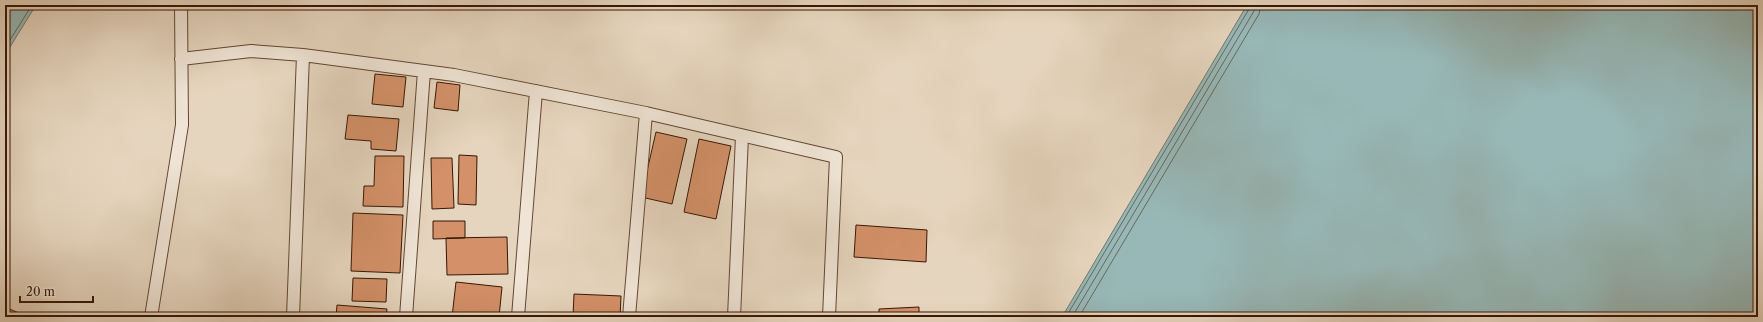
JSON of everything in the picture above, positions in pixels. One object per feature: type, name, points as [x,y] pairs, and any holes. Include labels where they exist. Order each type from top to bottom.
[{"type":"lane","points":[[151,317],[182,124],[181,5]]},
{"type":"lane","points":[[181,59],[251,51],[303,55],[454,75],[646,113],[836,157],[829,317]]},
{"type":"lane","points":[[293,317],[303,55]]},
{"type":"lane","points":[[406,317],[424,71]]},
{"type":"lane","points":[[518,317],[536,91]]},
{"type":"lane","points":[[629,317],[646,113]]},
{"type":"lane","points":[[734,317],[742,136]]},
{"type":"water","points":[[5,5],[36,5],[5,55]]},
{"type":"water","points":[[1247,5],[1758,5],[1758,317],[1062,317]]},
{"type":"building","points":[[375,74],[406,77],[403,107],[372,104]]},
{"type":"building","points":[[437,82],[460,85],[458,111],[434,108]]},
{"type":"building","points":[[348,115],[399,119],[396,151],[371,149],[371,141],[345,139]]},
{"type":"building","points":[[656,132],[687,139],[672,204],[641,197]]},
{"type":"building","points":[[699,139],[731,146],[716,219],[684,212]]},
{"type":"building","points":[[459,155],[477,156],[476,205],[458,204]]},
{"type":"building","points":[[375,156],[404,156],[403,207],[363,206],[364,186],[374,186]]},
{"type":"building","points":[[431,158],[452,158],[454,208],[432,209]]},
{"type":"building","points":[[353,213],[403,215],[400,273],[351,271]]},
{"type":"building","points":[[433,221],[465,221],[465,238],[433,239]]},
{"type":"building","points":[[856,225],[927,230],[926,262],[854,257]]},
{"type":"building","points":[[507,237],[508,274],[447,275],[446,238]]},
{"type":"building","points":[[353,278],[387,279],[386,302],[352,301]]},
{"type":"building","points":[[456,282],[502,287],[499,317],[452,317]]},
{"type":"building","points":[[574,294],[621,296],[620,317],[573,317]]},
{"type":"building","points":[[337,305],[387,309],[386,317],[336,317]]},
{"type":"building","points":[[5,307],[28,317],[5,317]]},
{"type":"building","points":[[919,307],[919,317],[903,317],[903,313],[879,314],[879,309]]}]
